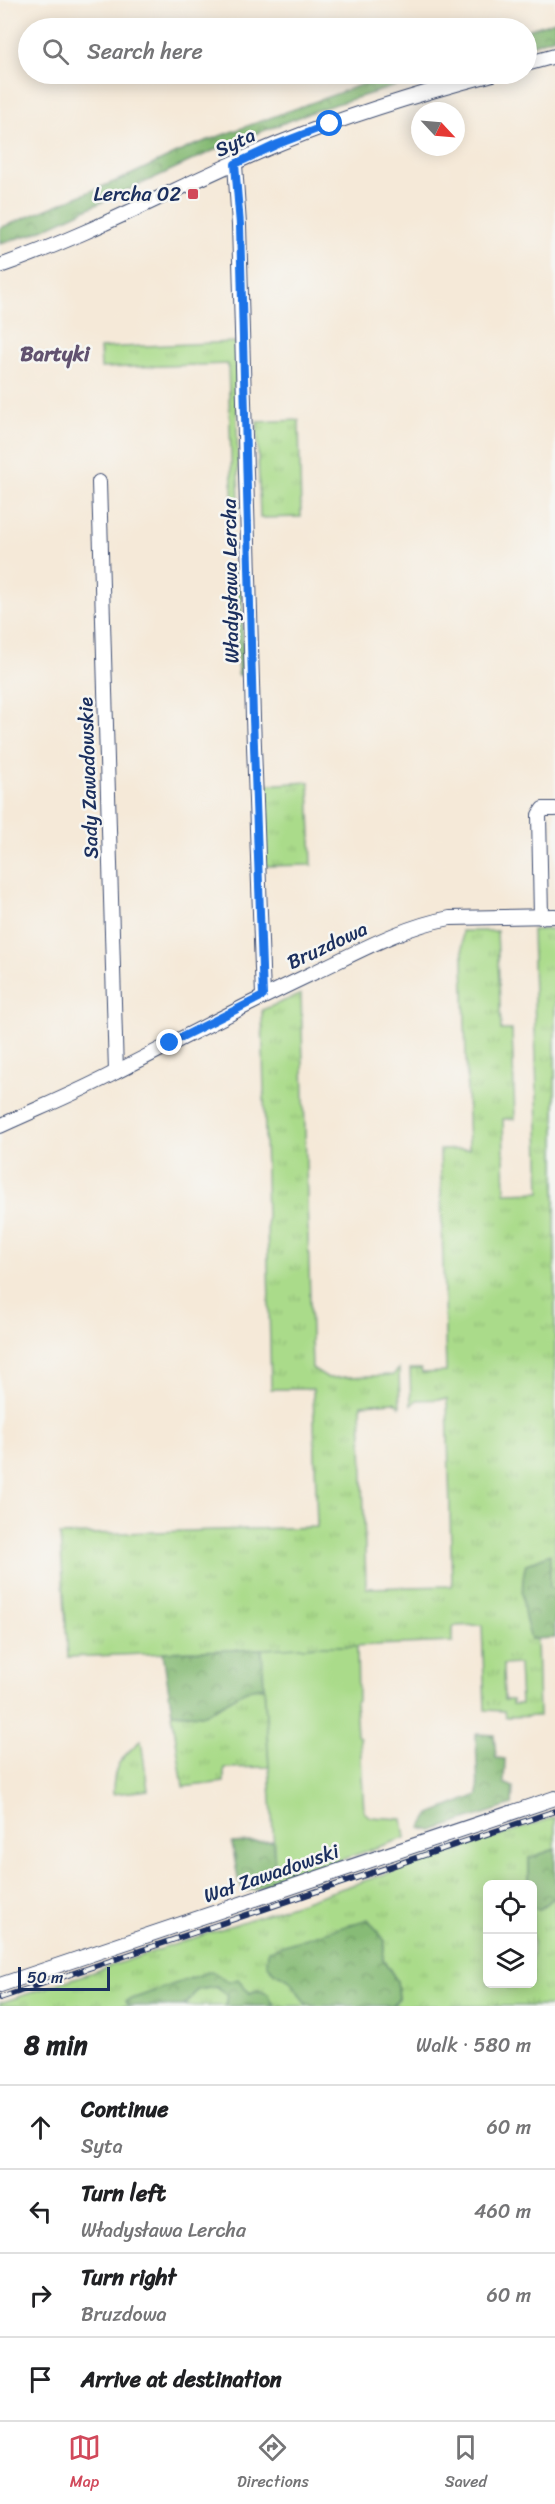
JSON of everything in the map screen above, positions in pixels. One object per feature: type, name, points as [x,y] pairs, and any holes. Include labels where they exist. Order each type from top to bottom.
[{"type":"street","points":[[537,61],[555,56]]},
{"type":"street","name":"Syta","points":[[0,266],[88,231],[278,144],[330,124],[456,84]]},
{"type":"street","name":"Władysława Lercha","points":[[235,164],[240,225],[263,996]]},
{"type":"street","name":"Sady Zawadowskie","points":[[99,482],[116,1072]]},
{"type":"street","points":[[548,916],[539,815],[543,809],[555,808]]},
{"type":"street","name":"Bruzdowa","points":[[0,1126],[116,1072],[263,996],[392,936],[450,918],[548,916]]},
{"type":"street","name":"Wał Zawadowski","points":[[0,1985],[555,1798]]},
{"type":"green space","points":[[555,21],[555,37],[537,43],[537,27]]},
{"type":"green space","points":[[363,84],[402,84],[320,109],[221,147],[33,234],[0,243],[0,228],[126,177],[192,146]]},
{"type":"green space","points":[[235,342],[239,510],[238,514],[233,517],[228,364],[101,368],[100,348]]},
{"type":"green space","points":[[299,420],[301,517],[260,518],[257,422]]},
{"type":"green space","points":[[241,570],[244,675],[238,675],[234,571]]},
{"type":"green space","points":[[309,782],[312,865],[264,866],[263,785]]},
{"type":"green space","points":[[555,929],[555,1588],[550,1589],[531,1639],[537,1638],[539,1716],[505,1717],[504,1711],[485,1710],[482,1625],[453,1626],[453,1642],[68,1657],[60,1535],[317,1527],[313,1389],[271,1389],[262,1010],[301,994],[312,1368],[328,1378],[393,1375],[399,1369],[400,1407],[395,1402],[361,1404],[366,1588],[452,1586],[447,1399],[417,1400],[411,1405],[410,1369],[421,1369],[422,1373],[446,1372],[440,1150],[469,1149],[462,931],[497,931],[501,1030],[512,1030],[515,1119],[503,1119],[505,1193],[540,1192],[532,930]],"holes":[[[519,1664],[521,1704],[512,1704],[512,1700],[504,1700],[503,1665]]]},
{"type":"green space","points":[[550,1554],[550,1588],[555,1588],[555,1638],[531,1639],[523,1602],[526,1564]]},
{"type":"green space","points":[[357,1646],[358,1700],[355,1703],[357,1735],[360,1738],[364,1812],[370,1817],[402,1819],[405,1838],[276,1882],[262,1649]]},
{"type":"green space","points":[[262,1649],[264,1687],[247,1690],[204,1715],[172,1713],[163,1652]]},
{"type":"green space","points":[[264,1687],[269,1767],[224,1768],[224,1782],[183,1787],[172,1713],[204,1715],[247,1689]]},
{"type":"green space","points":[[476,1734],[494,1735],[496,1758],[505,1759],[504,1783],[513,1787],[512,1805],[432,1831],[421,1828],[430,1814],[478,1795]]},
{"type":"green space","points":[[141,1740],[148,1790],[113,1794],[114,1776],[119,1763]]},
{"type":"green space","points":[[555,1817],[555,1849],[529,1858],[529,1880],[483,1880],[483,1988],[537,1988],[537,1909],[539,1910],[555,1897],[555,2006],[392,2006],[399,1998],[397,1981],[383,1959],[275,1973],[291,1980],[307,2006],[274,2006],[275,2004],[250,1993],[238,1980],[143,1996],[127,2001],[128,2006],[0,2006],[0,2003]]},
{"type":"green space","points":[[274,1841],[276,1882],[244,1891],[238,1879],[232,1843]]},
{"type":"green space","points":[[555,1849],[555,1897],[539,1910],[537,1909],[537,1880],[529,1880],[529,1858]]},
{"type":"green space","points":[[368,1919],[385,1941],[383,1959],[397,1981],[399,1998],[392,2006],[307,2006],[291,1981],[275,1973],[267,1964],[268,1950]]},
{"type":"green space","points":[[211,1971],[229,1982],[238,1979],[250,1993],[258,1990],[268,1994],[274,2006],[225,2006],[227,1995],[216,1987],[197,1990],[185,2006],[128,2006],[126,2001]]},
{"type":"green space","points":[[216,1987],[228,1995],[225,2006],[185,2006],[197,1990]]},
{"type":"railway","points":[[0,1998],[555,1811]]},
{"type":"place","name":"Lercha 02","points":[[193,194]]},
{"type":"district","name":"Bartyki","points":[[55,354]]},
{"type":"route","points":[[170,1043],[263,996],[240,225],[235,164],[330,124]]}]
